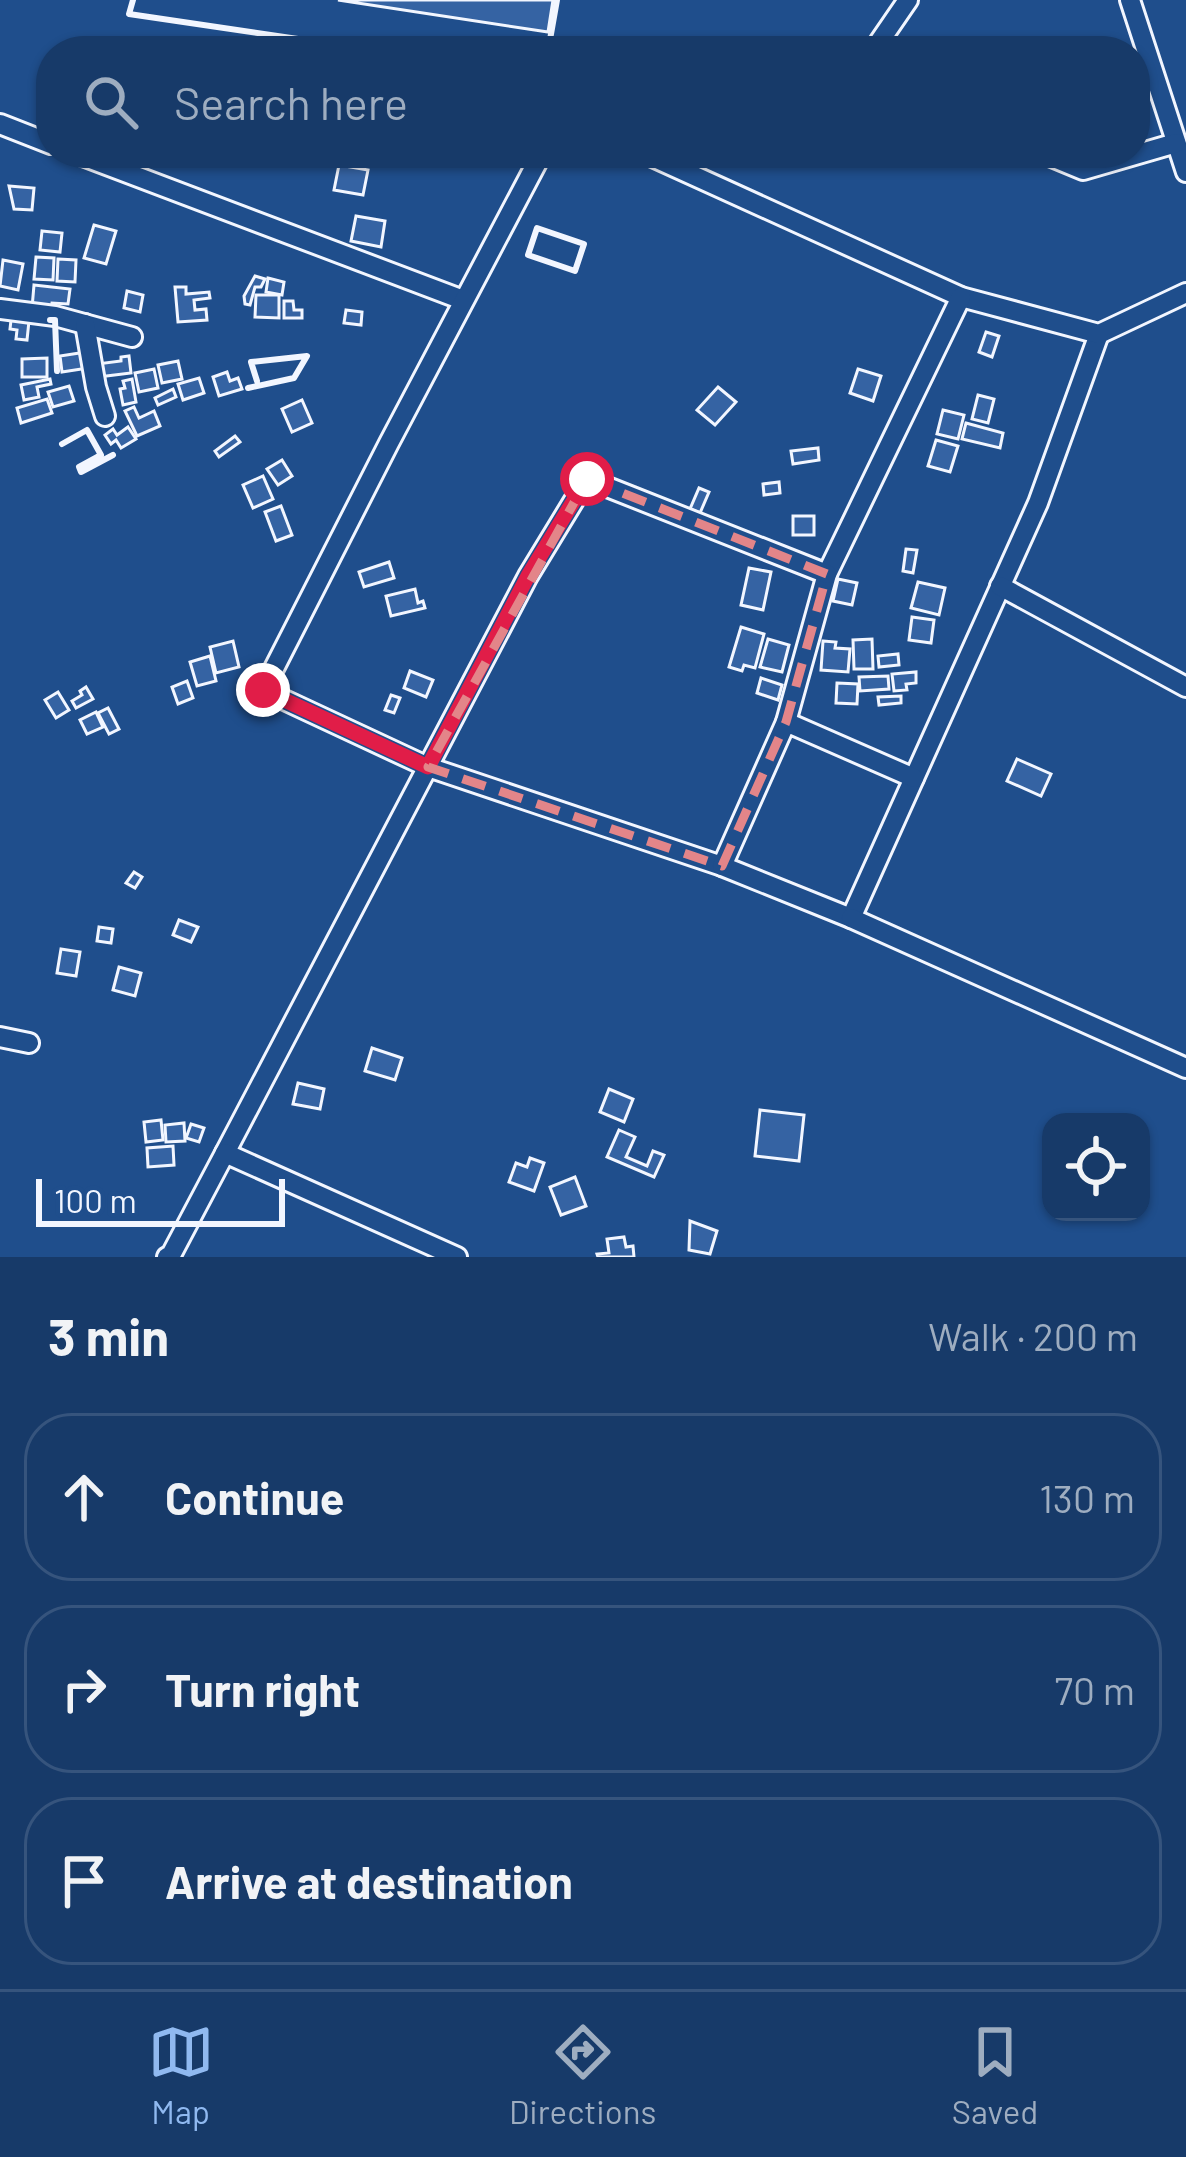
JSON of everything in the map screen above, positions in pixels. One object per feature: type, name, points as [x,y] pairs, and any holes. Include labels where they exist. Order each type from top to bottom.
[{"type":"street","points":[[883,36],[908,0]]},
{"type":"street","points":[[1130,0],[1142,36]]},
{"type":"street","points":[[1150,62],[1186,172]]},
{"type":"street","points":[[0,124],[36,138]]},
{"type":"street","points":[[1150,151],[1176,143]]},
{"type":"street","points":[[115,168],[463,300]]},
{"type":"street","points":[[534,168],[263,690],[428,767],[722,866],[851,918],[1186,1068]]},
{"type":"street","points":[[677,168],[962,297],[1099,334],[1186,293]]},
{"type":"street","points":[[722,866],[786,722],[827,574],[962,297]]},
{"type":"street","points":[[0,309],[56,316],[132,337]]},
{"type":"street","points":[[85,324],[105,416]]},
{"type":"street","points":[[851,918],[1038,503],[1099,334]]},
{"type":"street","points":[[167,1257],[528,576],[587,479],[827,574]]},
{"type":"street","points":[[1000,586],[1186,687]]},
{"type":"street","points":[[786,722],[914,778]]},
{"type":"street","points":[[0,1037],[29,1043]]},
{"type":"street","points":[[225,1153],[457,1257]]},
{"type":"highlighted area","points":[[587,479],[827,574],[786,722],[722,866],[428,767]]},
{"type":"building","points":[[338,0],[553,0],[548,32]]},
{"type":"building","points":[[338,168],[368,170],[363,195],[334,190]]},
{"type":"building","points":[[9,186],[34,188],[32,210],[14,209]]},
{"type":"building","points":[[356,216],[385,221],[381,247],[351,241]]},
{"type":"building","points":[[94,225],[116,231],[106,264],[84,258]]},
{"type":"building","points":[[42,231],[62,233],[60,252],[40,250]]},
{"type":"building","points":[[36,257],[54,258],[53,280],[34,279]]},
{"type":"building","points":[[58,259],[76,260],[75,282],[57,281]]},
{"type":"building","points":[[3,260],[23,264],[18,290],[0,286]]},
{"type":"building","points":[[255,276],[265,279],[261,287],[255,287],[250,305],[245,304],[244,296]]},
{"type":"building","points":[[268,278],[284,282],[282,295],[266,292]]},
{"type":"building","points":[[34,285],[70,289],[68,304],[52,303],[51,310],[32,308]]},
{"type":"building","points":[[175,287],[186,287],[186,294],[209,292],[210,298],[194,300],[195,310],[206,309],[207,320],[178,322]]},
{"type":"building","points":[[127,291],[143,295],[140,312],[124,308]]},
{"type":"building","points":[[256,295],[279,295],[279,318],[255,317]]},
{"type":"building","points":[[284,301],[293,301],[294,310],[302,310],[302,318],[284,318]]},
{"type":"building","points":[[346,310],[362,312],[361,325],[344,323]]},
{"type":"building","points":[[11,320],[29,321],[27,340],[16,339]]},
{"type":"building","points":[[986,332],[999,336],[992,357],[979,352]]},
{"type":"building","points":[[86,352],[88,368],[62,372],[60,356]]},
{"type":"building","points":[[129,356],[131,373],[98,377],[97,364]]},
{"type":"building","points":[[47,358],[47,377],[22,377],[22,359]]},
{"type":"building","points":[[178,361],[182,379],[162,383],[158,365]]},
{"type":"building","points":[[154,369],[158,388],[139,392],[135,373]]},
{"type":"building","points":[[858,369],[881,376],[873,401],[850,393]]},
{"type":"building","points":[[227,372],[230,381],[238,378],[242,389],[219,396],[213,377]]},
{"type":"building","points":[[199,378],[204,393],[183,400],[178,384]]},
{"type":"building","points":[[50,379],[51,384],[37,387],[39,397],[24,400],[21,385]]},
{"type":"building","points":[[132,379],[136,402],[123,405],[120,389],[125,388],[123,381]]},
{"type":"building","points":[[69,386],[74,401],[53,407],[48,392]]},
{"type":"building","points":[[718,387],[736,402],[715,425],[697,410]]},
{"type":"building","points":[[173,389],[176,397],[158,405],[155,398]]},
{"type":"building","points":[[978,395],[994,399],[988,423],[972,419]]},
{"type":"building","points":[[47,399],[52,413],[21,423],[17,408]]},
{"type":"building","points":[[302,400],[312,423],[292,432],[282,409]]},
{"type":"building","points":[[134,407],[139,418],[154,411],[160,426],[137,436],[125,411]]},
{"type":"building","points":[[943,410],[964,415],[958,439],[937,434]]},
{"type":"building","points":[[966,423],[1003,433],[1000,448],[962,439]]},
{"type":"building","points":[[128,427],[136,439],[121,448],[105,435],[113,429],[117,435]]},
{"type":"building","points":[[235,436],[240,442],[219,457],[215,451]]},
{"type":"building","points":[[936,440],[958,446],[950,472],[928,466]]},
{"type":"building","points":[[818,448],[819,460],[793,464],[791,451]]},
{"type":"building","points":[[282,460],[292,476],[278,485],[267,469]]},
{"type":"building","points":[[263,476],[273,499],[253,508],[243,485]]},
{"type":"building","points":[[779,482],[780,493],[764,495],[763,484]]},
{"type":"building","points":[[699,488],[709,492],[700,513],[690,509]]},
{"type":"building","points":[[281,506],[292,535],[276,541],[265,512]]},
{"type":"building","points":[[793,516],[814,516],[814,535],[793,535]]},
{"type":"building","points":[[906,549],[917,550],[913,573],[903,571]]},
{"type":"building","points":[[389,562],[394,578],[364,587],[359,572]]},
{"type":"building","points":[[749,568],[771,572],[763,610],[741,605]]},
{"type":"building","points":[[838,579],[857,583],[852,605],[833,601]]},
{"type":"building","points":[[918,582],[945,588],[939,615],[911,608]]},
{"type":"building","points":[[415,589],[418,603],[423,601],[425,608],[391,616],[386,596]]},
{"type":"building","points":[[912,617],[934,620],[931,643],[909,640]]},
{"type":"building","points":[[741,627],[764,634],[755,668],[744,665],[742,671],[729,667]]},
{"type":"building","points":[[768,639],[789,645],[782,672],[760,667]]},
{"type":"building","points":[[872,639],[873,669],[854,669],[853,640]]},
{"type":"building","points":[[233,641],[239,667],[216,673],[210,647]]},
{"type":"building","points":[[823,641],[850,649],[848,672],[821,670]]},
{"type":"building","points":[[898,654],[899,665],[879,667],[878,656]]},
{"type":"building","points":[[210,656],[216,681],[197,686],[190,662]]},
{"type":"building","points":[[410,671],[433,680],[426,697],[404,688]]},
{"type":"building","points":[[916,672],[916,683],[894,691],[892,674]]},
{"type":"building","points":[[888,676],[889,689],[860,691],[859,677]]},
{"type":"building","points":[[761,678],[782,685],[778,700],[757,693]]},
{"type":"building","points":[[187,681],[193,698],[178,704],[172,687]]},
{"type":"building","points":[[837,683],[858,684],[857,704],[836,703]]},
{"type":"building","points":[[86,687],[93,699],[76,708],[72,701]]},
{"type":"building","points":[[58,692],[69,710],[56,718],[45,700]]},
{"type":"building","points":[[391,695],[400,698],[394,713],[385,710]]},
{"type":"building","points":[[901,696],[901,703],[879,705],[878,697]]},
{"type":"building","points":[[108,708],[119,729],[109,734],[98,713]]},
{"type":"building","points":[[96,712],[103,727],[87,734],[80,720]]},
{"type":"building","points":[[1017,759],[1051,774],[1041,796],[1007,781]]},
{"type":"building","points":[[134,872],[142,877],[135,888],[126,883]]},
{"type":"building","points":[[179,920],[198,927],[191,942],[173,935]]},
{"type":"building","points":[[99,927],[113,929],[111,943],[97,941]]},
{"type":"building","points":[[61,949],[80,952],[76,976],[57,973]]},
{"type":"building","points":[[119,967],[141,973],[135,996],[113,990]]},
{"type":"building","points":[[372,1048],[402,1058],[395,1080],[365,1071]]},
{"type":"building","points":[[298,1083],[324,1089],[320,1109],[293,1104]]},
{"type":"building","points":[[609,1089],[633,1099],[624,1122],[600,1112]]},
{"type":"building","points":[[760,1110],[804,1115],[799,1161],[755,1156]]},
{"type":"building","points":[[161,1120],[163,1140],[146,1142],[144,1122]]},
{"type":"building","points":[[184,1123],[185,1141],[166,1142],[165,1125]]},
{"type":"building","points":[[191,1124],[204,1128],[199,1142],[186,1138]]},
{"type":"building","points":[[619,1130],[635,1137],[626,1157],[647,1166],[653,1151],[664,1155],[654,1177],[607,1157]]},
{"type":"building","points":[[173,1146],[174,1165],[148,1167],[147,1148]]},
{"type":"building","points":[[530,1158],[544,1163],[534,1191],[509,1182],[516,1163],[527,1167]]},
{"type":"building","points":[[575,1177],[586,1206],[561,1215],[550,1187]]},
{"type":"building","points":[[690,1221],[717,1231],[710,1254],[689,1250]]},
{"type":"building","points":[[624,1237],[626,1247],[633,1246],[634,1257],[598,1257],[609,1253],[607,1239]]},
{"type":"wall","points":[[133,0],[129,14],[278,36]]},
{"type":"wall","points":[[551,36],[557,0]]},
{"type":"wall","points":[[537,228],[584,244],[575,271],[528,255],[537,228]]},
{"type":"wall","points":[[50,320],[55,320],[57,371]]},
{"type":"wall","points":[[248,388],[294,378],[307,356],[251,362],[257,381]]},
{"type":"wall","points":[[62,444],[87,430],[101,455],[79,467],[81,472],[113,455]]},
{"type":"route","points":[[263,690],[428,767],[528,576],[587,479]]}]
